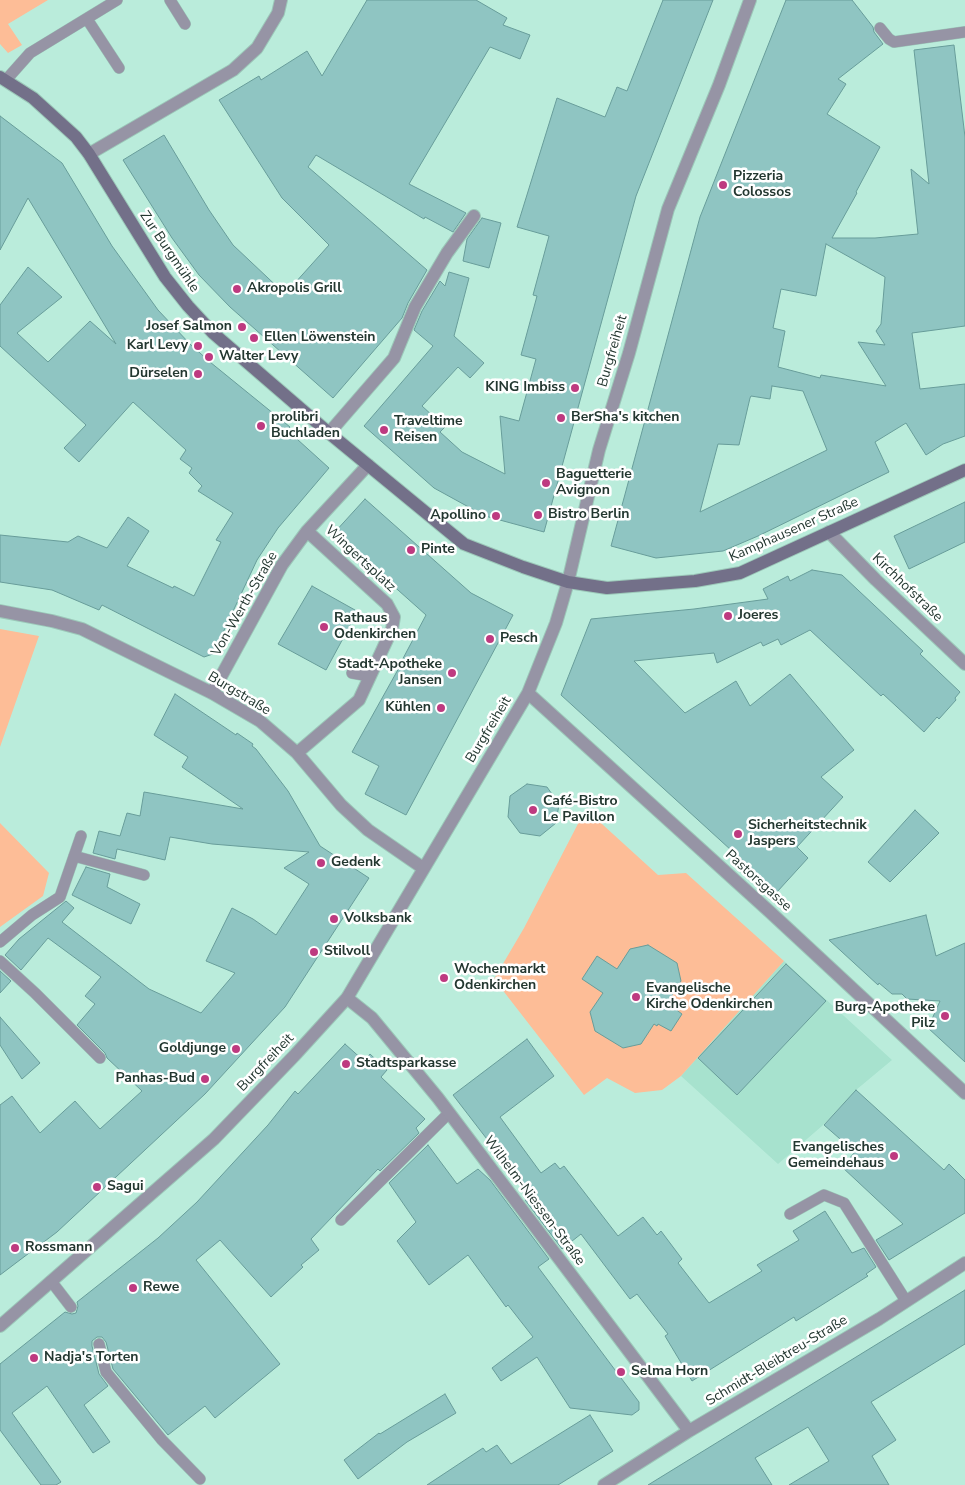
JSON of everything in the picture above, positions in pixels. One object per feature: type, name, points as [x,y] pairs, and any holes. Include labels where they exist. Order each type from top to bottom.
[{"type":"main road","name":"Zur Burgmühle","points":[[3,79],[33,98],[76,137],[89,154],[165,277],[213,333],[329,433],[464,544],[568,582]]},
{"type":"main road","name":"Kamphausener Straße","points":[[568,582],[607,588],[695,581],[740,573],[965,470]]},
{"type":"street","points":[[89,154],[233,70],[256,48],[278,13],[282,0]]},
{"type":"street","name":"Burgfreiheit","points":[[0,1326],[214,1139],[347,998],[528,693],[556,624],[568,582],[599,450],[629,353],[668,209],[750,0]]},
{"type":"street","points":[[329,433],[394,358],[416,307],[447,253],[474,216]]},
{"type":"street","name":"Von-Werth-Straße","points":[[212,693],[282,565],[307,531],[368,465]]},
{"type":"street","name":"Wingertsplatz","points":[[297,753],[359,700],[392,629],[394,617],[387,604],[307,531]]},
{"type":"street","name":"Kirchhofstraße","points":[[829,532],[876,580],[965,664]]},
{"type":"street","name":"Burgstraße","points":[[0,612],[52,621],[82,629],[212,693],[260,721],[297,753],[342,805],[368,830],[423,868]]},
{"type":"street","name":"Pastorsgasse","points":[[528,693],[770,912],[965,1093]]},
{"type":"street","name":"Wilhelm-Niessen-Straße","points":[[347,998],[372,1018],[449,1113],[689,1430]]},
{"type":"street","name":"Schmidt-Bleibtreu-Straße","points":[[604,1485],[689,1430],[965,1264]]},
{"type":"street","points":[[0,1316],[27,1302]]},
{"type":"lane","points":[[3,79],[30,53],[117,0]]},
{"type":"lane","points":[[170,0],[185,24]]},
{"type":"lane","points":[[87,19],[119,68]]},
{"type":"lane","points":[[880,28],[894,42],[965,32]]},
{"type":"lane","points":[[352,674],[369,676]]},
{"type":"lane","points":[[0,942],[32,915],[60,897],[81,836]]},
{"type":"lane","points":[[74,856],[144,876]]},
{"type":"lane","points":[[0,961],[100,1058]]},
{"type":"lane","points":[[340,1220],[449,1113]]},
{"type":"lane","points":[[790,1214],[824,1195],[844,1203],[906,1301]]},
{"type":"lane","points":[[51,1281],[71,1307]]},
{"type":"lane","points":[[99,1344],[106,1372],[162,1440],[200,1479]]},
{"type":"shaded area","points":[[0,0],[48,0],[8,24],[22,45],[8,53],[0,44]]},
{"type":"shaded area","points":[[0,629],[39,636],[0,747]]},
{"type":"shaded area","points":[[591,814],[658,875],[686,873],[784,961],[681,1076],[662,1090],[635,1093],[607,1078],[584,1095],[494,979],[524,928],[582,816]]},
{"type":"shaded area","points":[[0,823],[49,873],[43,896],[0,927]]},
{"type":"shaded area","points":[[784,961],[892,1060],[856,1090],[822,1126],[778,1164],[681,1076]]},
{"type":"building","points":[[367,0],[476,0],[507,18],[503,25],[530,35],[520,59],[490,47],[409,184],[466,213],[453,232],[425,217],[424,219],[316,155],[308,167],[427,270],[408,303],[402,318],[333,398],[230,307],[199,275],[172,238],[123,160],[164,135],[209,210],[233,245],[285,294],[329,245],[282,198],[219,100],[259,76],[261,80],[307,51],[322,76]]},
{"type":"building","points":[[663,0],[713,0],[636,196],[544,532],[485,516],[434,488],[364,426],[433,346],[414,330],[422,311],[440,281],[445,286],[449,272],[469,278],[454,336],[484,363],[470,378],[458,367],[422,406],[445,427],[440,432],[462,452],[505,474],[500,416],[519,421],[536,359],[521,355],[537,296],[533,295],[549,236],[517,227],[557,98],[605,117],[617,87],[627,91]]},
{"type":"building","points":[[786,0],[852,0],[873,27],[874,32],[883,44],[838,79],[846,84],[827,114],[880,147],[832,238],[875,238],[918,234],[911,169],[929,184],[914,50],[954,45],[965,137],[965,326],[912,333],[920,389],[965,384],[965,436],[943,444],[926,455],[906,423],[875,442],[889,472],[723,551],[656,558],[611,546],[700,217]],"holes":[[[826,244],[885,277],[881,324],[876,331],[885,345],[858,342],[886,386],[821,375],[820,378],[778,367],[785,331],[773,328],[781,289],[816,296]],[[772,386],[803,391],[827,450],[700,512],[718,444],[739,445],[751,396],[770,399]]]},
{"type":"building","points":[[0,116],[62,163],[112,246],[158,310],[210,362],[290,427],[287,430],[329,468],[278,528],[257,560],[213,654],[204,657],[102,605],[99,610],[52,590],[0,582],[0,535],[68,542],[78,536],[107,548],[128,517],[149,531],[127,566],[194,596],[221,542],[216,540],[233,513],[198,491],[202,486],[189,473],[192,468],[180,459],[186,450],[133,402],[79,462],[64,448],[86,425],[0,346],[0,305],[28,267],[62,297],[17,333],[48,362],[90,321],[116,344],[28,198],[0,250]]},
{"type":"building","points":[[482,218],[501,223],[489,268],[463,261],[467,239]]},
{"type":"building","points":[[365,499],[471,593],[513,615],[406,815],[365,794],[379,766],[352,752],[426,615],[334,533]]},
{"type":"building","points":[[965,502],[965,542],[909,569],[894,536]]},
{"type":"building","points":[[812,570],[842,575],[923,651],[920,654],[960,692],[955,698],[956,700],[939,719],[937,717],[924,732],[883,694],[881,696],[810,630],[781,645],[778,639],[763,646],[761,642],[717,663],[714,653],[634,661],[685,713],[736,681],[750,706],[790,674],[854,750],[821,777],[843,797],[797,847],[808,858],[777,892],[561,695],[591,619],[694,609],[768,599],[763,589],[788,576],[790,581]]},
{"type":"building","points":[[312,586],[355,610],[351,618],[353,620],[326,670],[278,644]]},
{"type":"building","points":[[175,694],[236,735],[237,733],[253,744],[252,746],[288,791],[320,846],[369,878],[285,1007],[205,1094],[57,1232],[0,1275],[0,1105],[12,1096],[40,1133],[75,1101],[100,1129],[142,1091],[107,1058],[105,1053],[77,1025],[95,1004],[85,996],[101,977],[48,938],[21,970],[5,955],[19,939],[66,901],[74,908],[62,922],[149,989],[201,1013],[235,973],[206,961],[232,908],[253,919],[276,935],[309,884],[284,868],[309,852],[212,844],[170,837],[165,860],[117,849],[115,859],[93,853],[99,831],[120,836],[127,813],[140,816],[144,792],[243,809],[182,767],[188,757],[154,735]]},
{"type":"building","name":"Café-Bistro Le Pavillon","points":[[527,784],[547,787],[559,804],[556,823],[540,836],[520,833],[508,817],[510,796]]},
{"type":"building","points":[[915,810],[939,833],[890,882],[868,862]]},
{"type":"building","points":[[86,867],[110,874],[107,887],[140,904],[131,924],[72,895]]},
{"type":"building","points":[[926,915],[936,956],[965,943],[965,1062],[928,1028],[940,1001],[907,999],[902,994],[892,994],[879,983],[878,985],[829,940]]},
{"type":"building","name":"Evangelische Kirche Odenkirchen","points":[[648,945],[677,963],[681,981],[669,1000],[672,1003],[670,1005],[682,1014],[671,1031],[658,1024],[657,1026],[654,1024],[641,1044],[623,1048],[595,1031],[590,1012],[603,993],[582,979],[597,956],[617,969],[630,949]]},
{"type":"building","points":[[786,964],[826,1001],[737,1095],[698,1058]]},
{"type":"building","points":[[0,971],[11,981],[0,993]]},
{"type":"building","points":[[0,1017],[40,1063],[22,1079],[0,1045]]},
{"type":"building","points":[[527,1039],[554,1076],[500,1117],[541,1173],[555,1163],[560,1169],[564,1166],[618,1236],[643,1217],[657,1235],[661,1231],[682,1259],[678,1263],[709,1303],[762,1271],[757,1265],[799,1240],[793,1231],[825,1211],[852,1253],[864,1248],[876,1267],[866,1274],[868,1276],[817,1308],[796,1321],[794,1317],[692,1381],[665,1336],[668,1334],[637,1294],[630,1299],[581,1234],[562,1249],[525,1200],[530,1195],[453,1095]]},
{"type":"building","points":[[345,1044],[364,1061],[370,1054],[387,1070],[381,1077],[425,1119],[416,1128],[419,1133],[380,1171],[378,1169],[311,1239],[319,1250],[301,1265],[303,1267],[271,1297],[220,1240],[196,1260],[280,1364],[215,1418],[205,1406],[168,1435],[113,1369],[106,1342],[102,1337],[97,1337],[92,1341],[92,1346],[99,1374],[108,1386],[84,1405],[110,1442],[93,1453],[47,1386],[12,1413],[61,1482],[56,1485],[41,1485],[0,1430],[0,1364],[65,1312],[76,1313],[77,1302],[158,1238],[197,1202],[268,1125],[295,1091],[298,1094]]},
{"type":"building","points":[[856,1090],[944,1170],[949,1164],[965,1180],[965,1213],[889,1260],[876,1240],[903,1224],[842,1167],[855,1152],[824,1125]]},
{"type":"building","points":[[428,1145],[457,1184],[478,1169],[490,1180],[549,1259],[538,1267],[639,1402],[639,1410],[632,1415],[570,1408],[537,1357],[501,1381],[492,1368],[533,1337],[508,1305],[506,1307],[468,1255],[429,1285],[397,1241],[416,1222],[389,1183]]},
{"type":"building","points":[[965,1290],[965,1344],[871,1402],[896,1440],[872,1456],[889,1485],[789,1485],[829,1461],[808,1427],[755,1458],[772,1485],[648,1485]]},
{"type":"building","points":[[445,1394],[456,1413],[407,1442],[358,1479],[344,1460],[379,1433]]},
{"type":"building","points":[[590,1415],[613,1451],[558,1485],[427,1485],[483,1448],[486,1452],[497,1445],[511,1464]]},
{"type":"place","name":"Pizzeria Colossos","points":[[723,185]]},
{"type":"place","name":"Akropolis Grill","points":[[237,289]]},
{"type":"place","name":"Josef Salmon","points":[[242,327]]},
{"type":"place","name":"Ellen Löwenstein","points":[[254,338]]},
{"type":"place","name":"Karl Levy","points":[[198,346]]},
{"type":"place","name":"Walter Levy","points":[[209,357]]},
{"type":"place","name":"Dürselen","points":[[198,374]]},
{"type":"place","name":"KING Imbiss","points":[[575,388]]},
{"type":"place","name":"BerSha's kitchen","points":[[561,418]]},
{"type":"place","name":"prolibri Buchladen","points":[[261,426]]},
{"type":"place","name":"Traveltime Reisen","points":[[384,430]]},
{"type":"place","name":"Baguetterie Avignon","points":[[546,483]]},
{"type":"place","name":"Bistro Berlin","points":[[538,515]]},
{"type":"place","name":"Apollino","points":[[496,516]]},
{"type":"place","name":"Pinte","points":[[411,550]]},
{"type":"place","name":"Joeres","points":[[728,616]]},
{"type":"place","name":"Rathaus Odenkirchen","points":[[324,627]]},
{"type":"place","name":"Pesch","points":[[490,639]]},
{"type":"place","name":"Stadt-Apotheke Jansen","points":[[452,673]]},
{"type":"place","name":"Kühlen","points":[[441,708]]},
{"type":"place","name":"Café-Bistro Le Pavillon","points":[[533,810]]},
{"type":"place","name":"Sicherheitstechnik Jaspers","points":[[738,834]]},
{"type":"place","name":"Gedenk","points":[[321,863]]},
{"type":"place","name":"Volksbank","points":[[334,919]]},
{"type":"place","name":"Stilvoll","points":[[314,952]]},
{"type":"place","name":"Wochenmarkt Odenkirchen","points":[[444,978]]},
{"type":"place","name":"Evangelische Kirche Odenkirchen","points":[[636,997]]},
{"type":"place","name":"Burg-Apotheke Pilz","points":[[945,1016]]},
{"type":"place","name":"Goldjunge","points":[[236,1049]]},
{"type":"place","name":"Stadtsparkasse","points":[[346,1064]]},
{"type":"place","name":"Panhas-Bud","points":[[205,1079]]},
{"type":"place","name":"Evangelisches Gemeindehaus","points":[[894,1156]]},
{"type":"place","name":"Sagui","points":[[97,1187]]},
{"type":"place","name":"Rossmann","points":[[15,1248]]},
{"type":"place","name":"Rewe","points":[[133,1288]]},
{"type":"place","name":"Nadja's Torten","points":[[34,1358]]},
{"type":"place","name":"Selma Horn","points":[[621,1372]]}]
